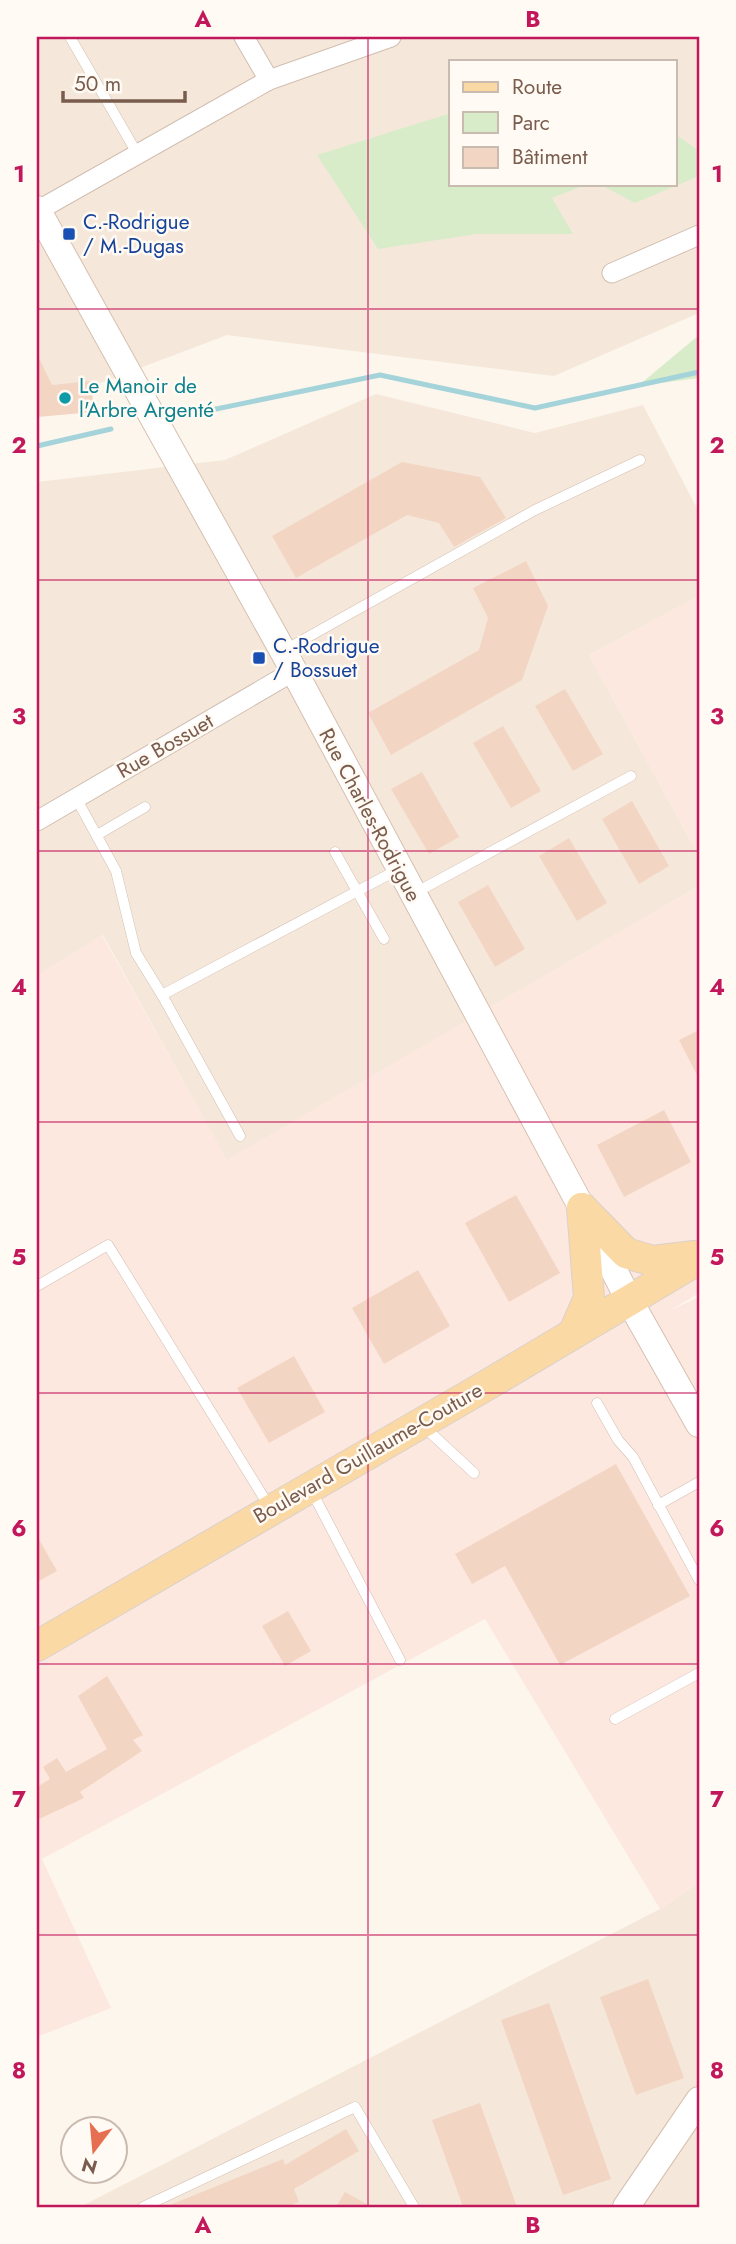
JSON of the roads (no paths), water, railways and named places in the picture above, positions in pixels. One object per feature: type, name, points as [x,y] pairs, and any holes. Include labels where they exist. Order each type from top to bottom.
[{"type":"main road","points":[[582,1208],[626,1253],[653,1261],[699,1257]]},
{"type":"main road","points":[[574,1332],[589,1298],[582,1208]]},
{"type":"main road","name":"Boulevard Guillaume-Couture","points":[[37,1646],[419,1422],[487,1385],[699,1257]]},
{"type":"street","points":[[244,37],[269,80]]},
{"type":"street","points":[[37,211],[269,80],[391,37]]},
{"type":"street","name":"Rue Charles-Rodrigue","points":[[37,211],[288,661],[629,1300],[699,1424]]},
{"type":"street","points":[[612,273],[699,235]]},
{"type":"street","name":"Rue Bossuet","points":[[37,821],[288,661]]},
{"type":"street","points":[[626,2207],[699,2100]]},
{"type":"lane","points":[[70,37],[138,155]]},
{"type":"lane","points":[[288,661],[534,510],[640,460]]},
{"type":"lane","points":[[412,894],[631,776]]},
{"type":"lane","points":[[76,798],[116,872],[136,953],[240,1136]]},
{"type":"lane","points":[[97,835],[145,807]]},
{"type":"lane","points":[[335,852],[384,939]]},
{"type":"lane","points":[[162,995],[399,869]]},
{"type":"lane","points":[[37,1286],[108,1245],[271,1509]]},
{"type":"lane","points":[[597,1403],[618,1440],[633,1457],[699,1580]]},
{"type":"lane","points":[[419,1422],[474,1474]]},
{"type":"lane","points":[[658,1505],[699,1482]]},
{"type":"lane","points":[[309,1488],[400,1660]]},
{"type":"lane","points":[[615,1719],[699,1673]]},
{"type":"lane","points":[[143,2207],[355,2107],[414,2207]]},
{"type":"waterway","points":[[187,415],[380,375],[535,408],[699,372]]},
{"type":"waterway","points":[[37,446],[111,429]]},
{"type":"place","name":"C.-Rodrigue / M.-Dugas","points":[[69,234]]},
{"type":"place","name":"Le Manoir de l'Arbre Argenté","points":[[65,398]]},
{"type":"place","name":"C.-Rodrigue / Bossuet","points":[[259,658]]}]
